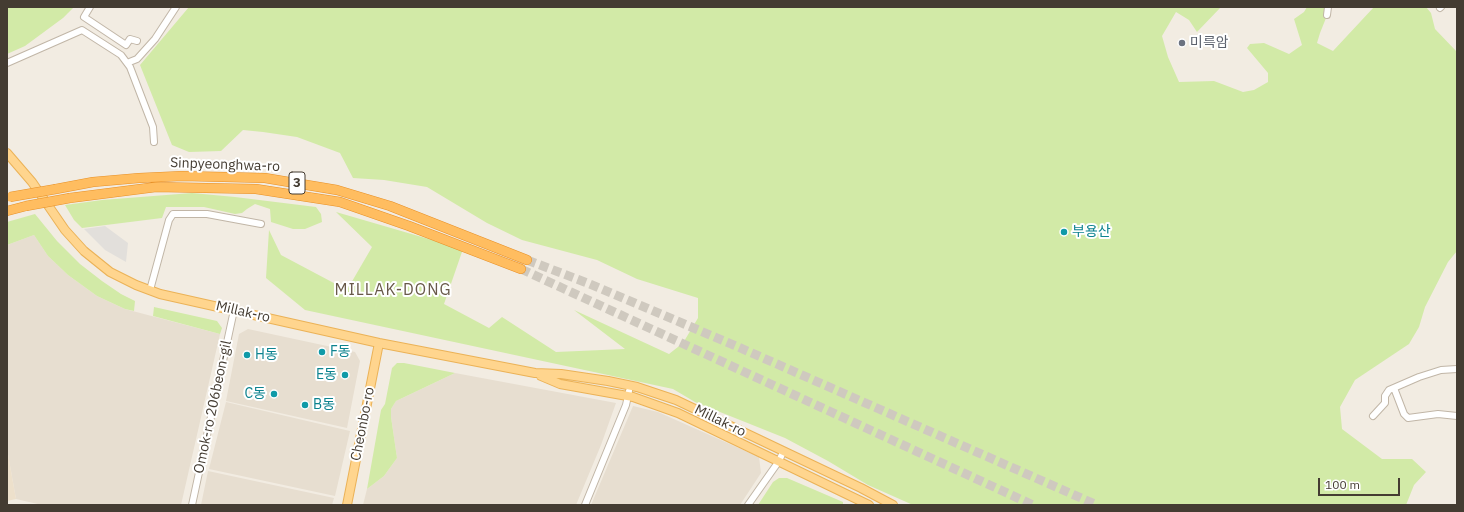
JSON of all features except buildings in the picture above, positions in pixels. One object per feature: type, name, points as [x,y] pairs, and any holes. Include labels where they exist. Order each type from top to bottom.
[{"type":"highway","name":"Sinpyeonghwa-ro","points":[[9,198],[93,182],[139,178],[182,176],[265,178],[337,190],[390,206],[526,260]]},
{"type":"highway","name":"Sinpyeonghwa-ro","points":[[7,212],[22,207],[70,198],[156,187],[256,189],[340,202],[521,269]]},
{"type":"main road","name":"Millak-ro","points":[[7,153],[32,182],[65,230],[84,251],[110,272],[136,285],[150,290],[379,343],[535,373],[561,374],[637,387],[676,400],[861,488],[893,505]]},
{"type":"main road","name":"Cheonbo-ro","points":[[347,505],[379,343]]},
{"type":"main road","name":"Millak-ro","points":[[535,373],[560,384],[633,397],[678,412],[779,461],[856,502],[870,505]]},
{"type":"street","points":[[90,7],[84,17],[126,45],[130,39],[137,41]]},
{"type":"street","points":[[127,63],[137,59],[155,39],[176,7]]},
{"type":"street","points":[[1327,15],[1328,7]]},
{"type":"street","points":[[7,63],[82,30],[121,55],[130,67],[153,127],[154,142]]},
{"type":"street","points":[[150,290],[169,220],[173,214],[207,214],[258,224]]},
{"type":"street","name":"Omok-ro 206beon-gil","points":[[192,505],[234,310]]},
{"type":"street","points":[[1373,416],[1385,403],[1385,396],[1388,390],[1419,377],[1441,370],[1457,369]]},
{"type":"street","points":[[1394,388],[1404,414],[1408,418],[1438,414],[1457,416]]},
{"type":"street","points":[[585,505],[626,405],[629,391]]},
{"type":"street","points":[[748,505],[779,461],[783,452]]},
{"type":"shaded area","points":[[105,226],[128,243],[126,262],[105,250],[84,229]]},
{"type":"shaded area","points":[[34,235],[48,256],[68,275],[97,296],[125,309],[220,334],[181,505],[42,505],[16,499],[7,449],[7,245]]},
{"type":"shaded area","points":[[248,329],[355,352],[360,361],[347,428],[226,401],[239,334]]},
{"type":"shaded area","points":[[455,373],[616,403],[601,445],[576,505],[363,505],[367,489],[384,476],[397,458],[391,417],[391,409],[396,401]]},
{"type":"shaded area","points":[[226,402],[350,431],[335,496],[209,469]]},
{"type":"shaded area","points":[[633,406],[658,412],[759,457],[761,473],[740,505],[591,505]]},
{"type":"shaded area","points":[[7,449],[16,499],[7,501]]},
{"type":"shaded area","points":[[208,471],[334,498],[332,505],[201,505]]},
{"type":"green space","points":[[7,7],[74,7],[63,18],[25,46],[7,54]]},
{"type":"green space","points":[[189,7],[1221,7],[1197,32],[1189,20],[1176,12],[1162,36],[1168,57],[1179,82],[1214,81],[1243,92],[1254,90],[1268,82],[1268,73],[1247,48],[1250,44],[1264,43],[1289,54],[1302,45],[1294,19],[1304,12],[1307,7],[1327,7],[1328,13],[1317,43],[1333,51],[1374,7],[1426,7],[1431,13],[1435,29],[1457,52],[1457,251],[1448,262],[1425,307],[1419,327],[1409,344],[1355,380],[1340,407],[1342,429],[1382,459],[1412,459],[1426,472],[1414,485],[1406,505],[913,505],[868,485],[785,438],[695,402],[673,389],[305,310],[266,278],[269,230],[281,255],[347,290],[372,247],[336,212],[463,249],[444,304],[489,328],[502,317],[556,352],[625,349],[574,310],[669,354],[683,343],[698,318],[698,298],[637,279],[597,260],[522,240],[487,223],[427,187],[384,180],[353,178],[340,153],[297,137],[243,130],[221,151],[189,152],[172,145],[140,65]]},
{"type":"green space","points":[[192,193],[316,207],[321,214],[322,222],[305,229],[293,229],[271,222],[270,209],[255,204],[242,213],[235,214],[204,207],[166,207],[162,218],[82,228],[74,220],[65,205],[102,200]]},
{"type":"green space","points":[[35,214],[57,241],[80,264],[121,294],[135,301],[134,311],[125,309],[97,296],[68,275],[48,256],[34,235],[7,245],[7,222]]},
{"type":"green space","points":[[154,307],[217,321],[222,328],[220,334],[153,316]]},
{"type":"green space","points":[[397,363],[455,373],[396,401],[391,409],[391,417],[397,458],[384,476],[367,489],[381,410],[385,404],[392,368]]},
{"type":"green space","points":[[779,478],[787,478],[843,502],[843,505],[758,505],[773,482]]},
{"type":"tunnel","points":[[527,260],[590,284],[736,346],[1097,505]]},
{"type":"tunnel","points":[[521,269],[1033,505]]},
{"type":"place","name":"미륵암","points":[[1182,43]]},
{"type":"place","name":"부용산","points":[[1064,232]]},
{"type":"place","name":"F동","points":[[322,352]]},
{"type":"place","name":"H동","points":[[247,355]]},
{"type":"place","name":"E동","points":[[345,375]]},
{"type":"place","name":"C동","points":[[274,394]]},
{"type":"place","name":"B동","points":[[305,405]]},
{"type":"district","name":"MILLAK-DONG","points":[[393,290]]}]
